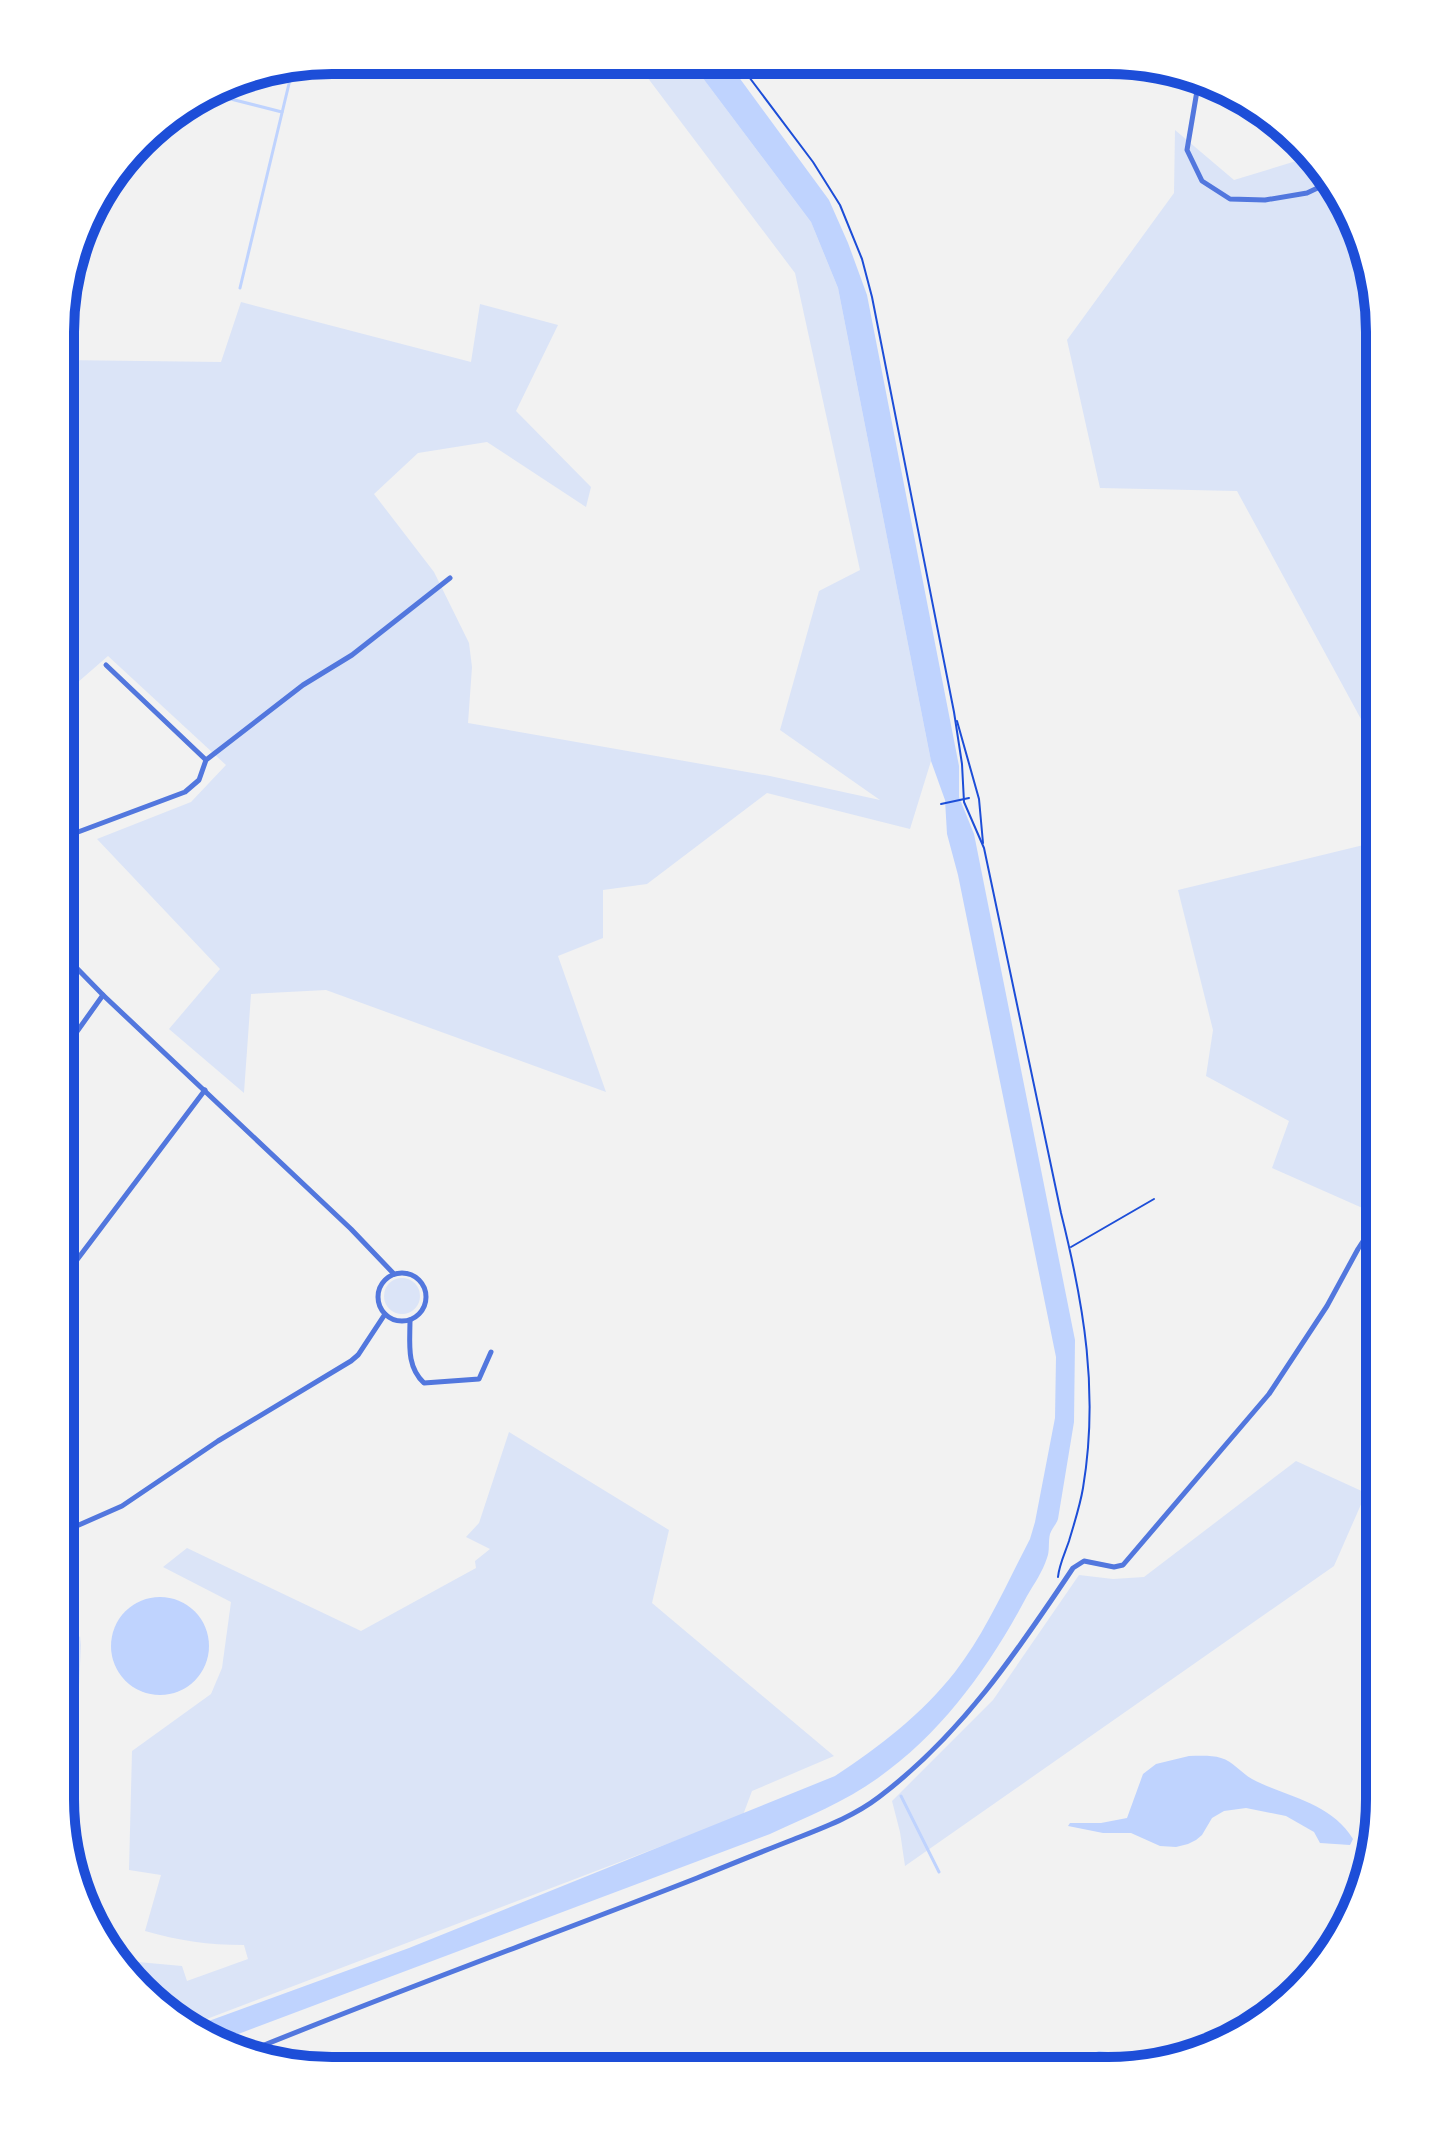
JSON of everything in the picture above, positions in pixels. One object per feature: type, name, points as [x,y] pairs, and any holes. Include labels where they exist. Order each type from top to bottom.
[{"type":"street","points":[[1197,91],[1187,150],[1202,181],[1230,199],[1265,200],[1307,193],[1320,187]]},
{"type":"street","points":[[74,834],[185,792],[199,780],[206,760],[314,679],[352,655],[450,578]]},
{"type":"street","points":[[106,665],[206,760]]},
{"type":"street","points":[[74,965],[351,1229],[394,1274]]},
{"type":"street","points":[[74,1036],[103,995]]},
{"type":"street","points":[[74,1264],[205,1090]]},
{"type":"street","points":[[261,2046],[841,1820],[877,1799],[961,1722],[1012,1659],[1073,1568],[1084,1561],[1114,1567],[1123,1565],[1269,1394],[1327,1306],[1365,1238]]},
{"type":"street","points":[[394,1274],[411,1274],[423,1285],[426,1301],[410,1320],[397,1320],[385,1314],[378,1302],[379,1288],[394,1274]]},
{"type":"street","points":[[74,1527],[122,1506],[218,1441],[351,1361],[385,1314]]},
{"type":"street","points":[[410,1320],[412,1365],[424,1383],[479,1379],[491,1352]]},
{"type":"path","points":[[747,74],[813,162],[840,205],[862,259],[954,712],[964,802],[984,848]]},
{"type":"path","points":[[954,712],[978,795],[984,848],[1082,1306],[1091,1381],[1089,1441],[1074,1526],[1059,1570],[1061,1585]]},
{"type":"path","points":[[941,804],[969,798]]},
{"type":"path","points":[[1070,1248],[1154,1199]]},
{"type":"shaded area","points":[[645,74],[700,74],[811,222],[838,288],[931,761],[910,829],[767,793],[647,884],[603,890],[603,938],[558,956],[606,1092],[326,990],[251,994],[244,1093],[169,1029],[220,969],[97,839],[191,802],[226,765],[108,656],[74,686],[74,360],[221,362],[241,302],[471,362],[480,304],[558,325],[516,411],[591,487],[586,507],[487,442],[418,453],[374,494],[434,572],[469,643],[472,667],[468,723],[770,776],[880,800],[780,730],[819,591],[860,570],[795,273]]},
{"type":"shaded area","points":[[1175,130],[1234,180],[1299,160],[1331,203],[1346,234],[1361,282],[1366,332],[1366,728],[1237,491],[1100,488],[1067,340],[1174,193]]},
{"type":"shaded area","points":[[1366,844],[1365,1209],[1272,1168],[1289,1121],[1206,1076],[1213,1030],[1178,890]]},
{"type":"shaded area","points":[[402,1278],[415,1283],[420,1296],[415,1309],[402,1314],[389,1309],[384,1296],[389,1283]]},
{"type":"shaded area","points":[[509,1432],[669,1530],[652,1603],[834,1756],[752,1791],[743,1815],[201,2021],[175,2004],[150,1981],[138,1968],[138,1962],[182,1966],[187,1981],[248,1959],[244,1945],[194,1942],[145,1931],[161,1875],[129,1870],[132,1751],[211,1694],[222,1668],[231,1602],[163,1567],[187,1548],[361,1631],[476,1568],[475,1561],[490,1549],[466,1537],[479,1523]]},
{"type":"shaded area","points":[[1296,1461],[1365,1493],[1334,1566],[905,1866],[892,1801],[993,1700],[1079,1575],[1113,1579],[1144,1577]]},
{"type":"shaded area","points":[[80,1636],[74,1791],[74,1645]]},
{"type":"water","points":[[700,74],[737,74],[829,200],[867,295],[959,766],[959,797],[974,834],[1075,1340],[1074,1422],[1058,1519],[1050,1534],[1048,1555],[1013,1622],[963,1696],[924,1740],[865,1787],[770,1834],[232,2036],[204,2023],[409,1948],[835,1776],[899,1729],[929,1702],[955,1672],[977,1641],[1030,1539],[1055,1418],[1056,1357],[958,875],[947,834],[945,800],[931,761],[838,288],[811,222]]},
{"type":"water","points":[[160,1597],[179,1601],[195,1611],[205,1627],[209,1646],[205,1665],[195,1681],[179,1691],[160,1695],[141,1691],[125,1681],[115,1665],[111,1646],[115,1627],[125,1611],[141,1601]]},
{"type":"water","points":[[1189,1756],[1214,1756],[1225,1760],[1252,1779],[1320,1809],[1344,1827],[1353,1839],[1350,1845],[1320,1843],[1314,1832],[1286,1816],[1246,1808],[1224,1811],[1212,1818],[1196,1840],[1176,1847],[1160,1846],[1131,1833],[1103,1833],[1068,1826],[1070,1823],[1101,1823],[1127,1818],[1143,1774],[1156,1764]]},
{"type":"water","points":[[1201,2039],[1158,2052],[1082,2057],[1099,2051],[1126,2054]]},
{"type":"waterway","points":[[240,288],[290,78]]},
{"type":"waterway","points":[[226,98],[282,112]]},
{"type":"waterway","points":[[901,1796],[939,1872]]}]
